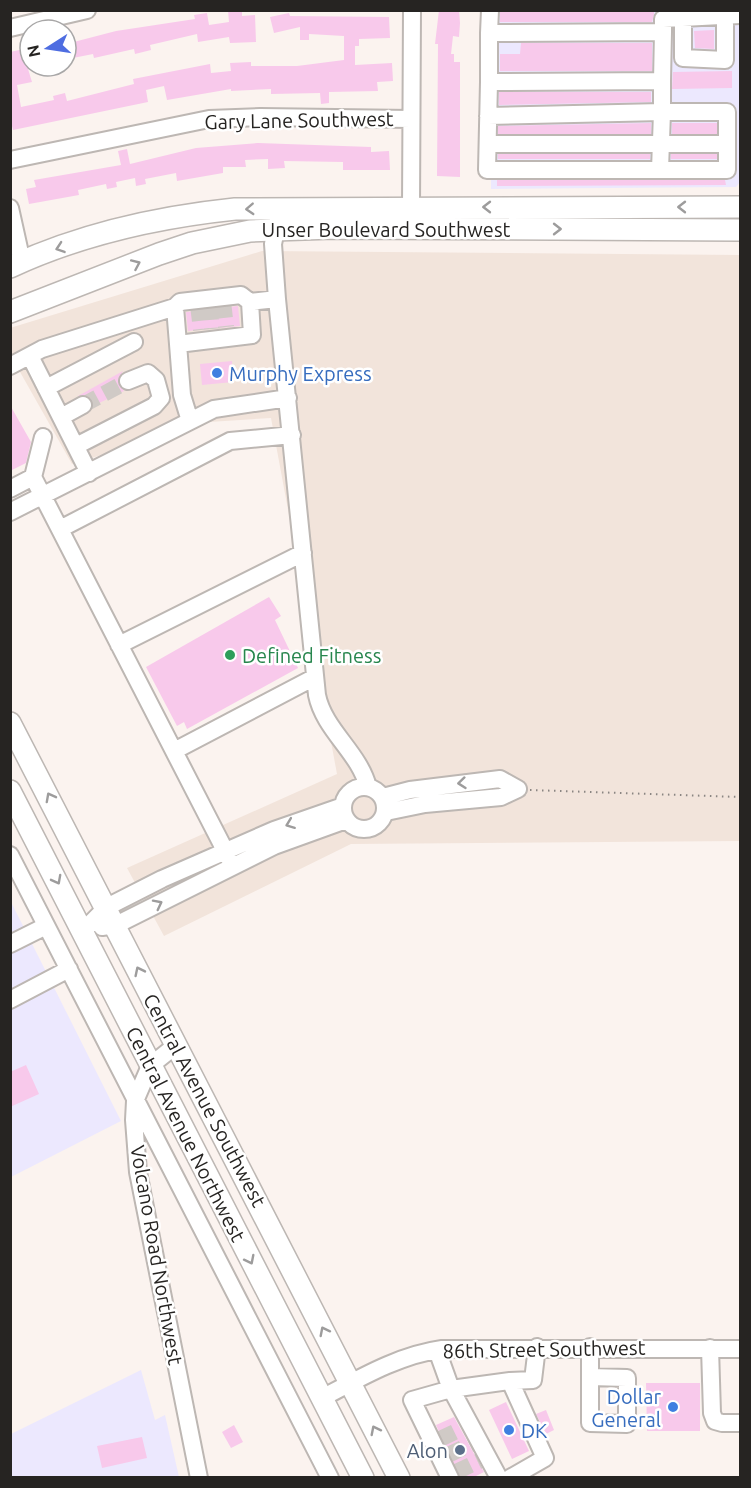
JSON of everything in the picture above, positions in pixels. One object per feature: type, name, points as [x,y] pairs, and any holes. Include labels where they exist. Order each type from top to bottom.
[{"type":"main road","name":"Unser Boulevard Southwest","points":[[10,312],[192,243],[279,217],[411,207],[740,207]]},
{"type":"main road","name":"Unser Boulevard Southwest","points":[[16,265],[100,234],[196,213],[741,230]]},
{"type":"main road","name":"Central Avenue Southwest","points":[[10,723],[112,916],[175,1046],[250,1183],[399,1478]]},
{"type":"main road","name":"Central Avenue Northwest","points":[[10,791],[84,930],[150,1066],[363,1478]]},
{"type":"street","points":[[10,28],[87,10]]},
{"type":"street","points":[[411,207],[412,10]]},
{"type":"street","points":[[488,116],[734,112],[727,144],[727,170],[487,170],[489,33],[490,10]]},
{"type":"street","points":[[489,33],[733,15],[725,60],[683,58],[683,19]]},
{"type":"street","points":[[660,170],[663,21]]},
{"type":"street","points":[[489,82],[662,81]]},
{"type":"street","name":"Gary Lane Southwest","points":[[10,160],[210,119],[260,117],[411,119]]},
{"type":"street","points":[[488,144],[727,144]]},
{"type":"street","points":[[10,208],[16,265]]},
{"type":"street","points":[[279,217],[273,244],[277,299],[320,708],[356,760],[362,787],[384,805]]},
{"type":"street","points":[[10,366],[42,349],[175,307],[180,302],[210,301],[242,295],[250,302],[252,335],[214,334],[178,344]]},
{"type":"street","points":[[250,302],[277,299]]},
{"type":"street","points":[[175,307],[182,395],[190,421]]},
{"type":"street","points":[[46,388],[134,342]]},
{"type":"street","points":[[30,356],[89,473]]},
{"type":"street","points":[[74,443],[154,406],[161,398],[156,381],[148,373],[128,381]]},
{"type":"street","points":[[10,512],[214,408],[288,398]]},
{"type":"street","points":[[61,417],[83,405]]},
{"type":"street","points":[[60,529],[230,441],[292,435]]},
{"type":"street","points":[[43,437],[33,477],[229,859]]},
{"type":"street","points":[[10,489],[33,477]]},
{"type":"street","points":[[119,645],[303,553]]},
{"type":"street","points":[[174,751],[315,677]]},
{"type":"street","points":[[362,787],[347,795],[344,813],[357,829],[365,830],[378,825],[384,805],[410,790],[500,779],[518,789]]},
{"type":"street","points":[[84,930],[229,859],[344,813]]},
{"type":"street","name":"Central Avenue Northwest","points":[[10,855],[330,1478]]},
{"type":"street","points":[[10,944],[46,926]]},
{"type":"street","points":[[10,1000],[69,969]]},
{"type":"street","name":"Volcano Road Northwest","points":[[175,1046],[150,1066],[135,1101],[138,1172],[199,1478]]},
{"type":"street","points":[[452,1475],[437,1441],[412,1400],[451,1389],[533,1380],[537,1347]]},
{"type":"street","name":"86th Street Southwest","points":[[322,1398],[398,1361],[437,1350],[537,1347],[741,1349]]},
{"type":"street","points":[[590,1347],[590,1377]]},
{"type":"street","points":[[710,1348],[712,1413],[716,1420],[722,1423],[741,1423]]},
{"type":"street","points":[[437,1350],[451,1389],[483,1459],[500,1478]]},
{"type":"street","points":[[510,1382],[545,1458],[510,1478]]},
{"type":"path","points":[[518,789],[741,797]]},
{"type":"shaded area","points":[[490,11],[740,11],[740,182],[736,187],[491,189]]},
{"type":"shaded area","points":[[262,251],[740,255],[740,841],[351,844],[164,936],[127,868],[337,774],[271,418],[209,422],[72,464],[11,356],[10,328]]},
{"type":"shaded area","points":[[10,900],[121,1121],[11,1177],[10,1177]]},
{"type":"shaded area","points":[[141,1370],[155,1420],[165,1415],[179,1477],[11,1478],[11,1434]]},
{"type":"building","points":[[228,10],[242,10],[242,16],[255,15],[256,42],[230,43],[229,37],[198,42],[197,34],[150,45],[151,50],[135,54],[134,49],[94,58],[93,54],[78,57],[78,41],[116,31],[195,19],[194,15],[207,13],[209,25],[229,22]]},
{"type":"building","points":[[439,10],[459,10],[459,37],[453,36],[451,54],[454,54],[454,62],[460,62],[460,177],[437,176],[438,44],[435,44]]},
{"type":"building","points":[[500,10],[654,10],[654,14],[652,22],[500,22]]},
{"type":"building","points":[[289,13],[290,16],[389,17],[390,38],[359,39],[359,46],[355,46],[355,65],[392,63],[393,81],[377,82],[378,91],[329,92],[329,103],[321,104],[320,93],[271,94],[271,89],[231,91],[231,89],[167,100],[164,86],[146,90],[148,102],[13,130],[10,118],[10,52],[18,50],[18,78],[31,78],[32,82],[17,85],[21,107],[54,100],[53,96],[65,93],[67,101],[134,84],[133,79],[210,64],[211,73],[231,71],[230,63],[251,62],[251,66],[297,66],[344,60],[344,36],[309,34],[309,40],[300,40],[300,27],[274,33],[270,17]]},
{"type":"building","points":[[714,30],[714,49],[695,48],[694,31]]},
{"type":"building","points":[[521,43],[652,43],[652,71],[500,71],[500,54],[520,54]]},
{"type":"building","points":[[732,71],[732,88],[672,89],[673,72]]},
{"type":"building","points":[[499,92],[651,92],[651,102],[499,105]]},
{"type":"building","points":[[651,123],[651,134],[498,134],[498,126]]},
{"type":"building","points":[[672,123],[717,123],[717,134],[672,134]]},
{"type":"building","points":[[258,143],[371,147],[371,152],[389,151],[390,170],[343,170],[343,162],[284,161],[285,168],[268,169],[268,159],[245,160],[246,167],[223,167],[223,173],[177,181],[176,173],[145,179],[146,184],[136,186],[135,178],[116,182],[117,187],[107,189],[106,184],[78,190],[79,195],[29,204],[26,189],[36,187],[34,180],[121,165],[118,151],[127,149],[130,164],[196,148]]},
{"type":"building","points":[[498,154],[650,154],[650,159],[498,159]]},
{"type":"building","points":[[671,154],[717,154],[717,159],[671,159]]},
{"type":"building","points":[[497,180],[725,180],[726,185],[497,186]]},
{"type":"building","name":"Murphy Express","points":[[238,306],[240,326],[188,331],[186,312]]},
{"type":"building","name":"Murphy Express","points":[[232,361],[233,382],[202,385],[200,364]]},
{"type":"building","points":[[123,371],[118,380],[124,391],[93,406],[89,396],[78,396]]},
{"type":"building","points":[[10,405],[31,442],[26,463],[10,471]]},
{"type":"building","name":"Defined Fitness","points":[[269,597],[281,616],[275,620],[298,668],[187,729],[184,722],[177,726],[146,667]]},
{"type":"building","points":[[26,1065],[39,1094],[10,1107],[10,1072]]},
{"type":"building","name":"Dollar General","points":[[646,1383],[700,1383],[700,1431],[647,1431]]},
{"type":"building","name":"DK","points":[[506,1402],[529,1451],[512,1459],[489,1410]]},
{"type":"building","points":[[546,1410],[554,1430],[546,1434],[536,1414]]},
{"type":"building","name":"Alon","points":[[454,1417],[484,1472],[472,1478],[460,1478],[436,1425]]},
{"type":"building","points":[[234,1425],[243,1442],[231,1448],[222,1432]]},
{"type":"building","points":[[142,1437],[147,1458],[102,1468],[97,1446]]},
{"type":"tunnel","points":[[223,302],[226,327]]},
{"type":"tunnel","points":[[210,304],[212,329]]},
{"type":"tunnel","points":[[198,305],[201,330]]},
{"type":"tunnel","points":[[83,405],[128,381]]},
{"type":"tunnel","points":[[440,1439],[463,1428]]},
{"type":"tunnel","points":[[448,1455],[471,1444]]},
{"type":"tunnel","points":[[456,1472],[479,1461]]},
{"type":"place","name":"Murphy Express","points":[[217,373]]},
{"type":"place","name":"Defined Fitness","points":[[230,655]]},
{"type":"place","name":"Dollar General","points":[[673,1407]]},
{"type":"place","name":"DK","points":[[509,1430]]},
{"type":"place","name":"Alon","points":[[460,1450]]}]
